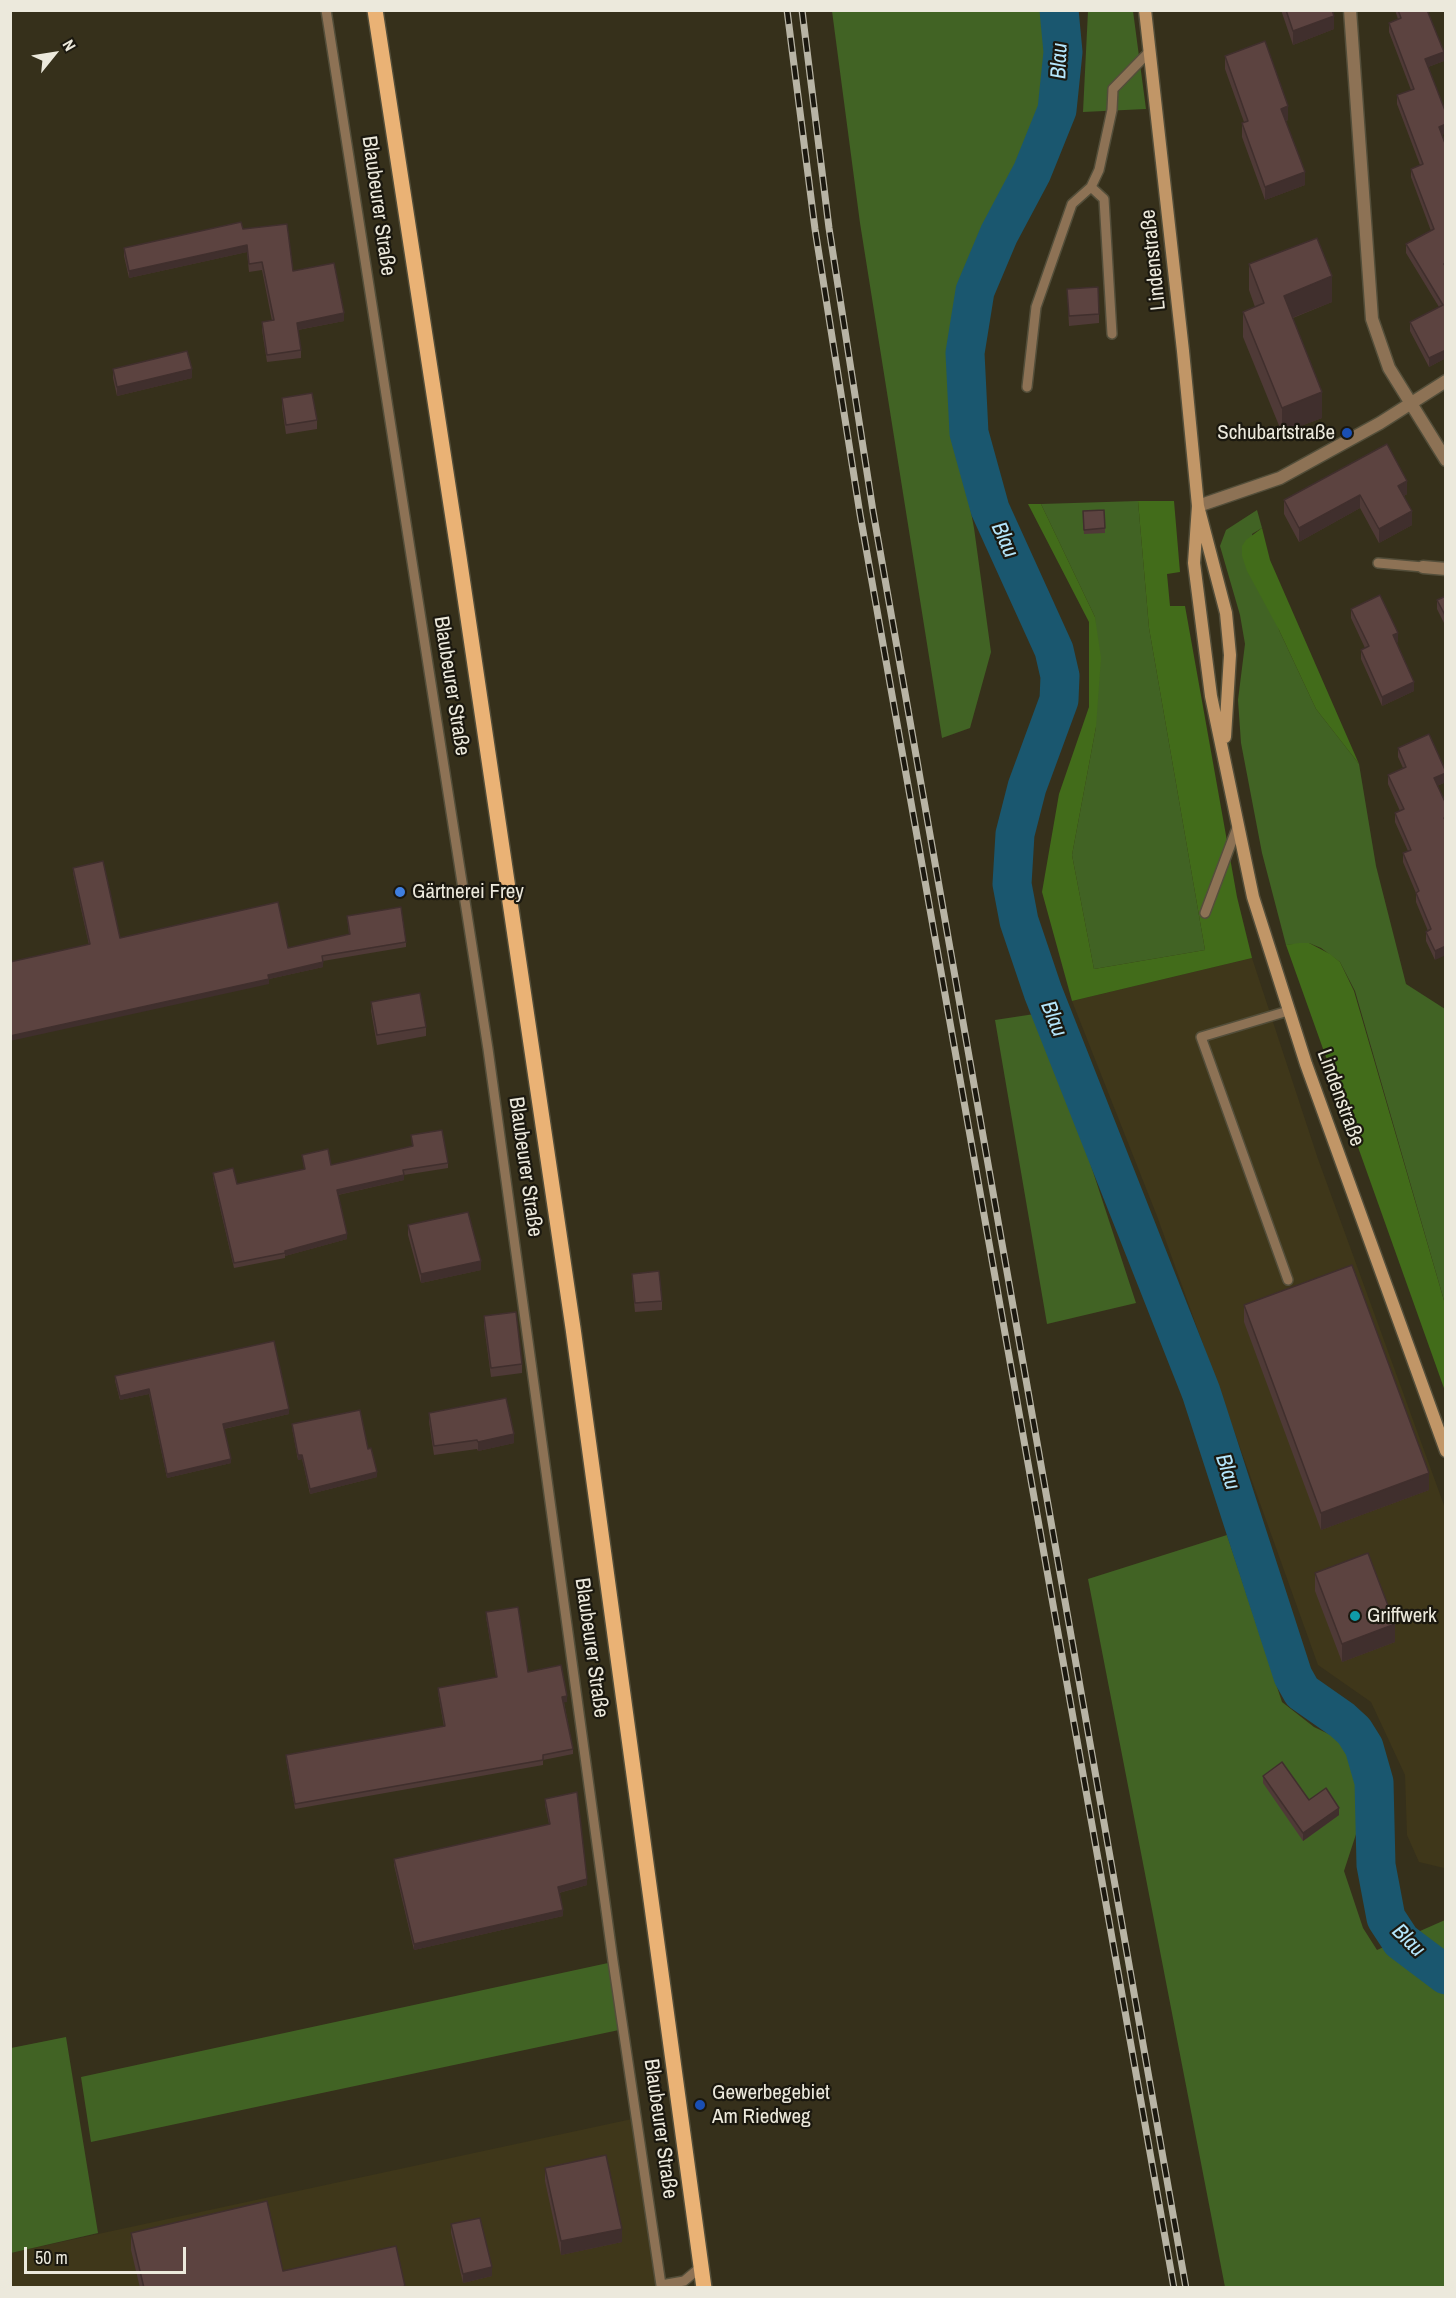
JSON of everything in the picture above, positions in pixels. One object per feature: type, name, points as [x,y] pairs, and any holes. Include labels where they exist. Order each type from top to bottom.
[{"type":"main road","name":"Blaubeurer Straße","points":[[375,10],[459,557],[573,1328],[704,2288]]},
{"type":"street","name":"Lindenstraße","points":[[1144,10],[1198,506],[1226,613],[1230,655],[1224,751]]},
{"type":"street","points":[[1350,10],[1372,320],[1389,368],[1446,460]]},
{"type":"street","points":[[1198,506],[1280,478],[1411,404],[1446,381]]},
{"type":"street","name":"Lindenstraße","points":[[1198,506],[1194,564],[1211,696],[1253,897],[1288,1011],[1446,1451]]},
{"type":"street","points":[[1423,567],[1446,569]]},
{"type":"lane","name":"Blaubeurer Straße","points":[[326,10],[488,1049],[613,1961],[661,2285]]},
{"type":"lane","points":[[1027,387],[1036,307],[1072,204],[1091,187],[1099,170],[1112,110],[1113,89],[1150,51]]},
{"type":"lane","points":[[1091,187],[1104,199],[1112,334]]},
{"type":"lane","points":[[1378,562],[1423,567]]},
{"type":"lane","points":[[1205,914],[1238,825]]},
{"type":"lane","points":[[1288,1011],[1201,1037],[1288,1280]]},
{"type":"lane","points":[[650,2288],[684,2281],[702,2266]]},
{"type":"shaded area","points":[[1252,958],[1318,1159],[1445,1508],[1444,1868],[1419,1862],[1407,1835],[1405,1775],[1371,1702],[1318,1665],[1157,1216],[1072,1001]]},
{"type":"shaded area","points":[[632,2119],[656,2287],[11,2287],[10,2253]]},
{"type":"green space","points":[[832,11],[1047,11],[1054,52],[1047,104],[1026,164],[967,272],[951,351],[956,434],[974,528],[991,652],[970,728],[942,738],[860,223]]},
{"type":"green space","points":[[1088,11],[1133,11],[1146,109],[1083,112]]},
{"type":"green space","points":[[1138,501],[1149,628],[1205,950],[1094,969],[1072,855],[1096,727],[1095,617],[1041,504]]},
{"type":"green space","points":[[1138,501],[1174,501],[1180,572],[1167,574],[1170,606],[1185,606],[1237,897],[1252,958],[1072,1001],[1042,892],[1059,794],[1089,707],[1089,622],[1028,504],[1041,504],[1095,617],[1101,658],[1096,727],[1072,855],[1094,969],[1205,950],[1149,628]]},
{"type":"green space","points":[[1257,510],[1262,528],[1252,534],[1279,630],[1316,709],[1359,764],[1376,866],[1406,984],[1445,1009],[1445,1304],[1355,991],[1340,962],[1321,948],[1309,943],[1286,945],[1262,853],[1241,743],[1238,700],[1245,644],[1240,615],[1220,546],[1226,530]]},
{"type":"green space","points":[[1262,528],[1270,560],[1359,764],[1316,709],[1279,630],[1247,571],[1242,556],[1242,546]]},
{"type":"green space","points":[[1309,943],[1340,962],[1354,991],[1445,1304],[1445,1391],[1286,945]]},
{"type":"green space","points":[[1041,1013],[1136,1303],[1047,1324],[995,1020]]},
{"type":"green space","points":[[1227,1535],[1282,1702],[1314,1727],[1337,1738],[1349,1758],[1360,1796],[1359,1825],[1344,1871],[1363,1928],[1377,1950],[1445,1920],[1445,2287],[1225,2287],[1088,1579]]},
{"type":"green space","points":[[608,1963],[619,2030],[91,2142],[81,2077]]},
{"type":"green space","points":[[66,2037],[98,2233],[11,2253],[11,2048]]},
{"type":"building","points":[[1286,10],[1332,10],[1334,16],[1293,31]]},
{"type":"building","points":[[1398,10],[1427,10],[1444,52],[1425,59],[1446,113],[1446,124],[1439,127],[1446,146],[1446,263],[1444,264],[1446,268],[1446,350],[1429,358],[1410,322],[1443,305],[1406,244],[1434,229],[1411,169],[1423,164],[1397,95],[1414,89],[1389,23],[1401,18]]},
{"type":"building","points":[[1265,41],[1288,106],[1281,109],[1305,172],[1265,187],[1242,123],[1248,121],[1225,56]]},
{"type":"building","points":[[241,222],[243,229],[287,224],[293,271],[334,263],[344,313],[297,323],[301,350],[267,355],[262,322],[274,320],[262,262],[249,264],[247,245],[129,271],[124,248]]},
{"type":"building","points":[[1317,238],[1332,276],[1284,296],[1322,392],[1282,408],[1243,312],[1264,303],[1249,264]]},
{"type":"building","points":[[1098,287],[1099,314],[1069,316],[1067,289]]},
{"type":"building","points":[[187,351],[192,369],[117,387],[113,369]]},
{"type":"building","points":[[312,393],[317,420],[286,425],[282,398]]},
{"type":"building","points":[[1387,444],[1407,481],[1398,486],[1412,511],[1379,529],[1360,495],[1299,528],[1284,500]]},
{"type":"building","points":[[1104,510],[1105,528],[1084,530],[1083,511]]},
{"type":"building","points":[[1380,595],[1398,633],[1393,635],[1414,682],[1382,697],[1361,650],[1369,646],[1351,609]]},
{"type":"building","points":[[1446,596],[1446,617],[1437,600]]},
{"type":"building","points":[[1429,734],[1446,772],[1434,778],[1446,804],[1446,818],[1444,818],[1446,821],[1446,946],[1435,951],[1426,932],[1431,929],[1416,893],[1419,891],[1403,853],[1411,850],[1395,813],[1404,809],[1388,775],[1406,767],[1398,748]]},
{"type":"building","points":[[103,861],[120,938],[278,902],[288,948],[350,934],[347,916],[401,907],[406,942],[322,956],[323,962],[268,975],[269,979],[10,1036],[10,962],[90,944],[73,868]]},
{"type":"building","points":[[420,993],[426,1027],[377,1035],[371,1002]]},
{"type":"building","points":[[442,1130],[448,1163],[403,1170],[404,1175],[337,1190],[347,1234],[285,1251],[285,1253],[234,1263],[213,1173],[233,1168],[237,1184],[305,1169],[302,1155],[328,1149],[331,1165],[413,1146],[411,1135]]},
{"type":"building","points":[[468,1212],[481,1261],[421,1274],[408,1225]]},
{"type":"building","points":[[1352,1265],[1429,1473],[1321,1513],[1244,1305]]},
{"type":"building","points":[[659,1271],[662,1301],[635,1303],[632,1274]]},
{"type":"building","points":[[516,1312],[522,1364],[491,1368],[484,1316]]},
{"type":"building","points":[[274,1341],[289,1409],[223,1424],[231,1459],[167,1474],[149,1389],[120,1396],[115,1376]]},
{"type":"building","points":[[506,1398],[514,1434],[478,1442],[477,1440],[434,1446],[429,1413]]},
{"type":"building","points":[[360,1410],[368,1449],[371,1448],[377,1472],[310,1489],[302,1455],[298,1455],[292,1424]]},
{"type":"building","name":"Griffwerk","points":[[1368,1553],[1395,1624],[1342,1644],[1315,1573]]},
{"type":"building","points":[[518,1607],[528,1672],[561,1665],[567,1696],[562,1697],[573,1749],[543,1755],[543,1760],[295,1804],[286,1755],[445,1726],[438,1688],[497,1677],[486,1612]]},
{"type":"building","points":[[1282,1762],[1309,1800],[1326,1788],[1339,1808],[1303,1833],[1263,1776]]},
{"type":"building","points":[[577,1792],[587,1879],[558,1887],[563,1910],[414,1944],[394,1859],[550,1824],[545,1799]]},
{"type":"building","points":[[606,2155],[622,2229],[561,2241],[545,2168]]},
{"type":"building","points":[[267,2201],[283,2271],[396,2246],[405,2286],[399,2288],[144,2288],[131,2233]]},
{"type":"building","points":[[480,2218],[492,2267],[463,2274],[451,2224]]},
{"type":"waterway","name":"Blau","points":[[1059,10],[1063,52],[1057,110],[1032,172],[999,234],[975,291],[965,353],[969,433],[990,509],[1054,650],[1060,676],[1059,700],[1027,787],[1015,834],[1012,884],[1019,921],[1043,992],[1201,1392],[1293,1676],[1302,1692],[1342,1720],[1354,1731],[1364,1747],[1374,1782],[1376,1865],[1386,1918],[1401,1941],[1446,1975]]},
{"type":"railway","points":[[787,10],[815,229],[860,514],[1174,2288]]},
{"type":"railway","points":[[802,10],[829,228],[873,511],[1186,2288]]},
{"type":"place","name":"Schubartstraße","points":[[1347,433]]},
{"type":"place","name":"Gärtnerei Frey","points":[[400,892]]},
{"type":"place","name":"Griffwerk","points":[[1355,1616]]},
{"type":"place","name":"Gewerbegebiet Am Riedweg","points":[[700,2105]]}]
